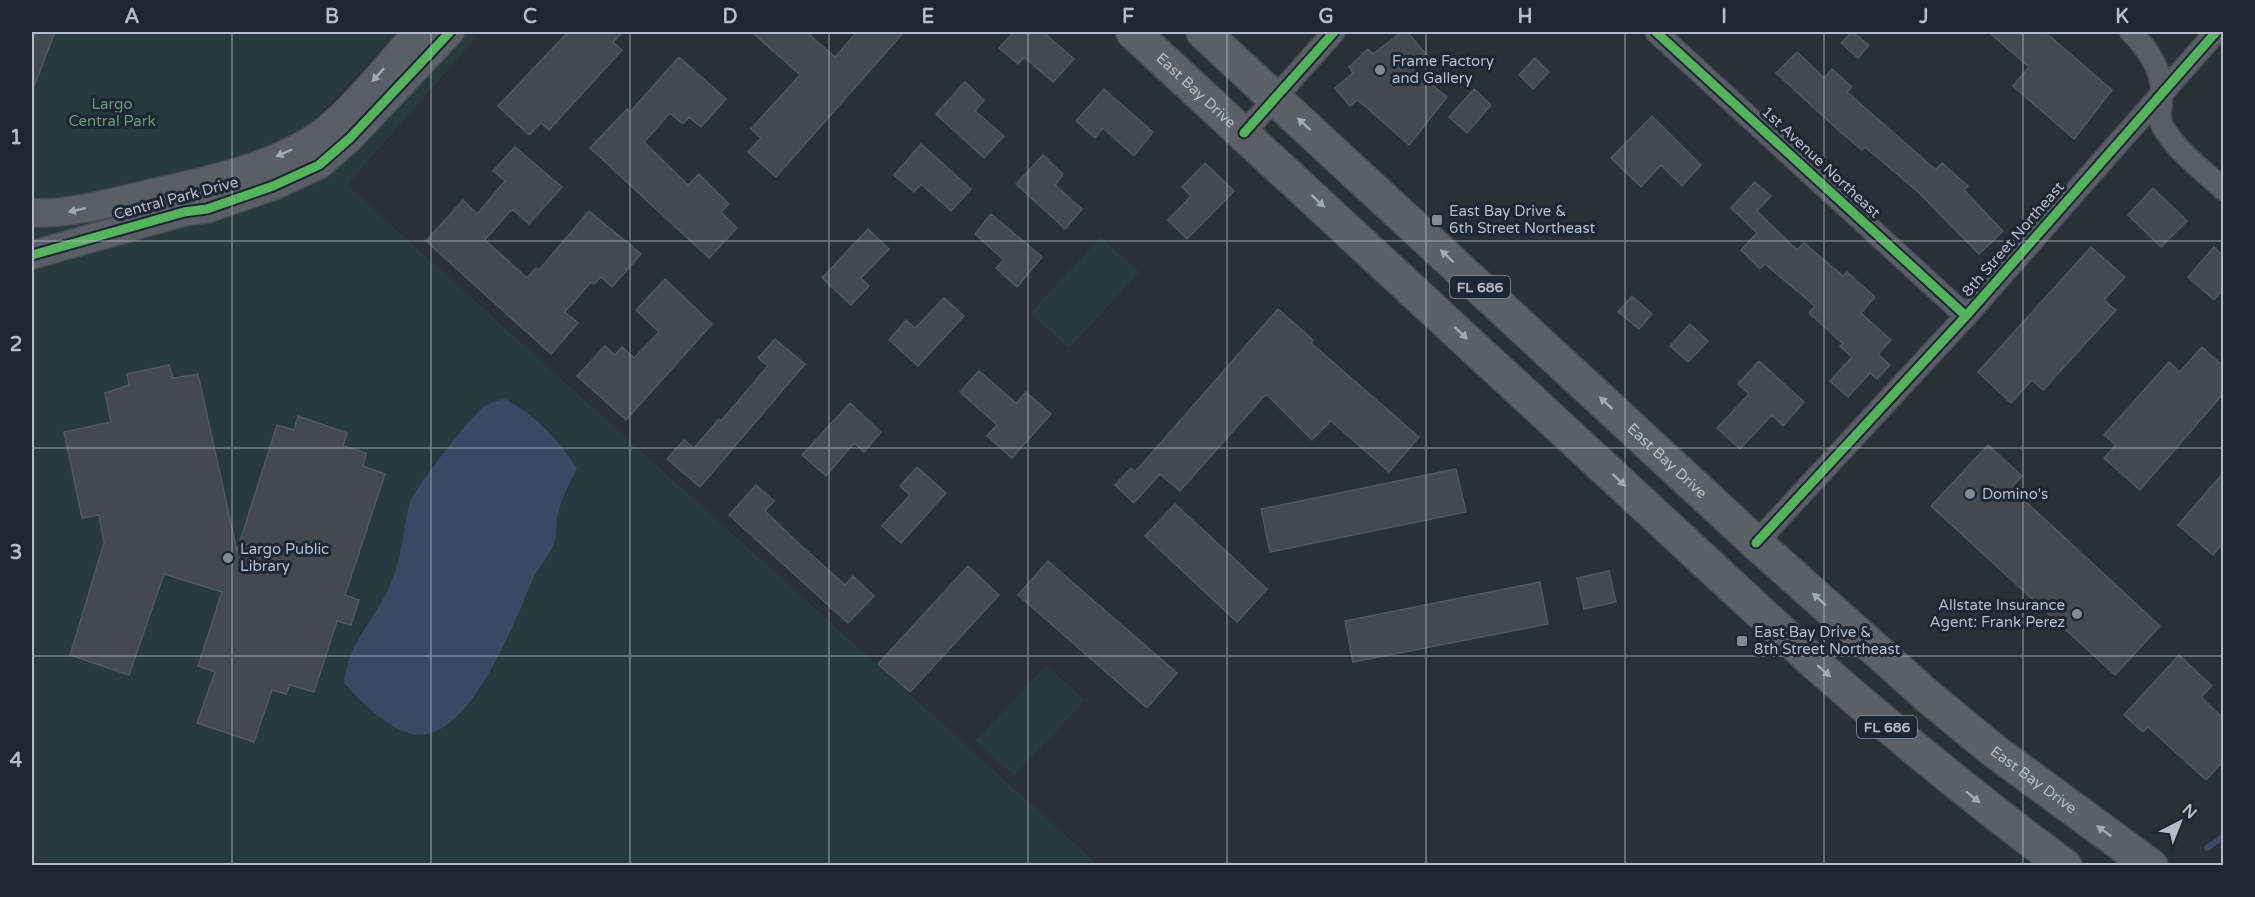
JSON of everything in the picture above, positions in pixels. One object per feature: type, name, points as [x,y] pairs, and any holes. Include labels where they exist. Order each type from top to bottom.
[{"type":"main road","name":"East Bay Drive","points":[[1133,32],[1816,664],[1937,768],[2065,866]]},
{"type":"main road","name":"East Bay Drive","points":[[1203,32],[1756,543],[1931,699],[1993,750],[2151,866]]},
{"type":"street","name":"Central Park Drive","points":[[32,213],[63,214],[201,184],[264,162],[305,143],[334,123],[418,32]]},
{"type":"street","name":"Central Park Drive","points":[[32,255],[184,212],[207,208],[273,186],[319,165],[350,138],[450,32]]},
{"type":"street","points":[[1244,133],[1334,32]]},
{"type":"street","name":"1st Avenue Northeast","points":[[1656,32],[1966,316]]},
{"type":"street","points":[[2131,32],[2159,71],[2162,91],[2161,123],[2173,142],[2223,190]]},
{"type":"street","name":"8th Street Northeast","points":[[1756,543],[1966,316],[2216,32]]},
{"type":"green space","name":"Largo Central Park","points":[[32,32],[397,32],[315,119],[295,137],[267,152],[123,193],[32,204]]},
{"type":"green space","points":[[465,32],[481,32],[347,185],[1094,861],[1091,866],[32,865],[32,266],[365,138]],"holes":[[[505,399],[546,429],[577,468],[558,512],[555,542],[536,573],[496,662],[476,695],[452,721],[438,730],[358,635],[376,613],[391,585],[401,555],[409,503],[476,413]]]},
{"type":"green space","points":[[267,172],[206,197],[32,243],[32,225]]},
{"type":"green space","points":[[1101,237],[1139,272],[1069,349],[1030,313]]},
{"type":"green space","points":[[1046,665],[1085,700],[1014,776],[976,741]]},
{"type":"water","points":[[505,399],[546,429],[577,468],[559,508],[555,541],[534,577],[516,620],[488,675],[472,700],[453,720],[434,732],[413,734],[394,727],[358,698],[344,683],[346,668],[356,643],[384,598],[394,575],[412,498],[440,458],[480,410],[486,405]]},
{"type":"building","points":[[32,32],[55,32],[33,89],[32,88]]},
{"type":"building","points":[[568,32],[623,32],[613,42],[622,50],[549,130],[541,123],[529,135],[498,106]]},
{"type":"building","points":[[752,32],[806,32],[835,57],[857,32],[904,32],[776,177],[748,152],[761,138],[751,129],[800,75]]},
{"type":"building","points":[[1014,32],[1043,32],[1074,59],[1053,82],[1024,57],[1018,64],[999,48]]},
{"type":"building","points":[[1402,32],[1407,32],[1427,55],[1412,68],[1447,97],[1409,145],[1358,100],[1350,106],[1335,88],[1353,73],[1349,67],[1368,49],[1373,54]]},
{"type":"building","points":[[1852,32],[1869,45],[1858,58],[1841,43]]},
{"type":"building","points":[[1989,32],[2045,32],[2112,90],[2074,139],[2013,86],[2029,67]]},
{"type":"building","points":[[1797,52],[1824,78],[1832,69],[1852,87],[1847,92],[1936,170],[1942,163],[1968,186],[1964,190],[2003,231],[1979,254],[1917,191],[1865,147],[1862,150],[1776,73]]},
{"type":"building","points":[[679,57],[726,99],[701,127],[689,117],[683,124],[670,113],[644,142],[688,185],[699,174],[729,204],[721,212],[737,228],[709,258],[590,148],[627,109],[630,112]]},
{"type":"building","points":[[1535,58],[1549,72],[1533,89],[1519,75]]},
{"type":"building","points":[[965,82],[984,100],[975,111],[1004,136],[984,158],[936,114]]},
{"type":"building","points":[[1104,89],[1153,132],[1134,156],[1103,128],[1095,138],[1076,121]]},
{"type":"building","points":[[1474,89],[1491,105],[1467,133],[1449,117]]},
{"type":"building","points":[[1652,116],[1701,165],[1682,186],[1661,165],[1641,187],[1611,158]]},
{"type":"building","points":[[921,144],[971,189],[951,211],[921,184],[914,192],[894,175]]},
{"type":"building","points":[[515,147],[562,187],[529,224],[512,209],[485,240],[527,278],[536,268],[539,270],[589,211],[641,254],[612,287],[601,277],[594,284],[591,282],[565,312],[578,323],[551,354],[426,241],[463,200],[477,214],[505,181],[493,171]]},
{"type":"building","points":[[1043,155],[1063,174],[1055,185],[1082,209],[1065,229],[1016,184]]},
{"type":"building","points":[[1205,163],[1234,191],[1187,239],[1168,220],[1191,196],[1182,187]]},
{"type":"building","points":[[1755,182],[1771,196],[1757,211],[1797,250],[1804,243],[1843,276],[1847,272],[1875,297],[1861,313],[1891,340],[1878,354],[1890,365],[1877,379],[1870,373],[1848,397],[1830,381],[1852,357],[1840,346],[1843,344],[1809,313],[1815,306],[1765,264],[1760,269],[1741,250],[1757,233],[1731,208]]},
{"type":"building","points":[[2153,188],[2187,221],[2161,247],[2128,215]]},
{"type":"building","points":[[991,214],[1042,257],[1017,287],[996,268],[1004,260],[975,234]]},
{"type":"building","points":[[868,229],[889,249],[861,278],[869,286],[851,305],[822,278]]},
{"type":"building","points":[[2091,247],[2125,277],[2104,300],[2116,310],[2043,390],[2032,380],[2011,403],[1978,372]]},
{"type":"building","points":[[2214,247],[2223,256],[2223,289],[2214,300],[2188,277]]},
{"type":"building","points":[[665,279],[712,324],[626,420],[577,376],[605,346],[615,355],[622,347],[634,358],[659,332],[636,310]]},
{"type":"building","points":[[1632,296],[1652,314],[1639,329],[1618,312]]},
{"type":"building","points":[[944,298],[964,316],[918,366],[889,340],[906,320],[915,328]]},
{"type":"building","points":[[1278,309],[1313,340],[1311,343],[1419,437],[1389,472],[1331,421],[1312,440],[1266,394],[1180,491],[1160,474],[1134,503],[1115,485],[1131,468],[1135,472]]},
{"type":"building","points":[[1690,324],[1708,341],[1688,362],[1670,346]]},
{"type":"building","points":[[775,339],[805,364],[700,487],[667,459],[684,440],[694,448],[719,419],[721,421],[768,366],[758,358]]},
{"type":"building","points":[[2202,347],[2223,366],[2223,394],[2140,490],[2104,458],[2116,445],[2104,435],[2169,362],[2180,372]]},
{"type":"building","points":[[1759,361],[1804,402],[1783,426],[1772,415],[1740,449],[1717,428],[1749,394],[1738,384]]},
{"type":"building","name":"Largo Public Library","points":[[169,365],[173,378],[198,374],[237,551],[277,425],[294,430],[298,416],[347,433],[343,446],[366,453],[363,466],[385,474],[345,595],[359,600],[351,625],[337,621],[314,692],[290,685],[286,694],[272,690],[254,742],[197,723],[215,672],[198,666],[222,592],[164,574],[129,675],[70,655],[104,543],[99,515],[82,518],[64,432],[111,422],[105,393],[129,385],[127,374]]},
{"type":"building","points":[[979,371],[1016,403],[1026,392],[1051,414],[1012,458],[987,436],[997,425],[960,392]]},
{"type":"building","points":[[850,403],[881,432],[864,452],[854,443],[826,476],[802,455]]},
{"type":"building","points":[[1988,445],[2022,476],[2011,488],[2160,626],[2115,675],[1931,506]]},
{"type":"building","points":[[917,467],[946,493],[901,543],[882,526],[910,495],[900,486]]},
{"type":"building","points":[[1456,469],[1466,512],[1270,552],[1261,509]]},
{"type":"building","points":[[2223,473],[2223,543],[2213,555],[2178,525]]},
{"type":"building","points":[[756,485],[774,501],[765,511],[795,540],[845,585],[853,576],[874,596],[848,623],[729,515]]},
{"type":"building","points":[[1175,504],[1267,589],[1237,622],[1145,536]]},
{"type":"building","points":[[1048,561],[1177,673],[1147,708],[1018,595]]},
{"type":"building","points":[[968,566],[999,595],[910,692],[878,664]]},
{"type":"building","points":[[1609,571],[1616,602],[1584,609],[1577,578]]},
{"type":"building","points":[[1540,582],[1548,624],[1353,662],[1345,621]]},
{"type":"building","points":[[2179,655],[2212,686],[2201,697],[2223,718],[2223,761],[2206,780],[2148,727],[2143,732],[2124,715]]},
{"type":"waterway","points":[[2207,848],[2224,836]]},
{"type":"cycle path","points":[[32,255],[184,212],[207,209],[273,186],[319,165],[350,138],[450,32]]},
{"type":"cycle path","points":[[1244,133],[1334,32]]},
{"type":"cycle path","points":[[1656,32],[1966,316]]},
{"type":"cycle path","points":[[1756,543],[1966,316],[2216,32]]},
{"type":"place","name":"Frame Factory and Gallery","points":[[1380,70]]},
{"type":"place","name":"East Bay Drive & 6th Street Northeast","points":[[1437,220]]},
{"type":"place","name":"Domino's","points":[[1970,494]]},
{"type":"place","name":"Largo Public Library","points":[[228,558]]},
{"type":"place","name":"Allstate Insurance Agent: Frank Perez","points":[[2077,614]]},
{"type":"place","name":"East Bay Drive & 8th Street Northeast","points":[[1742,641]]}]
